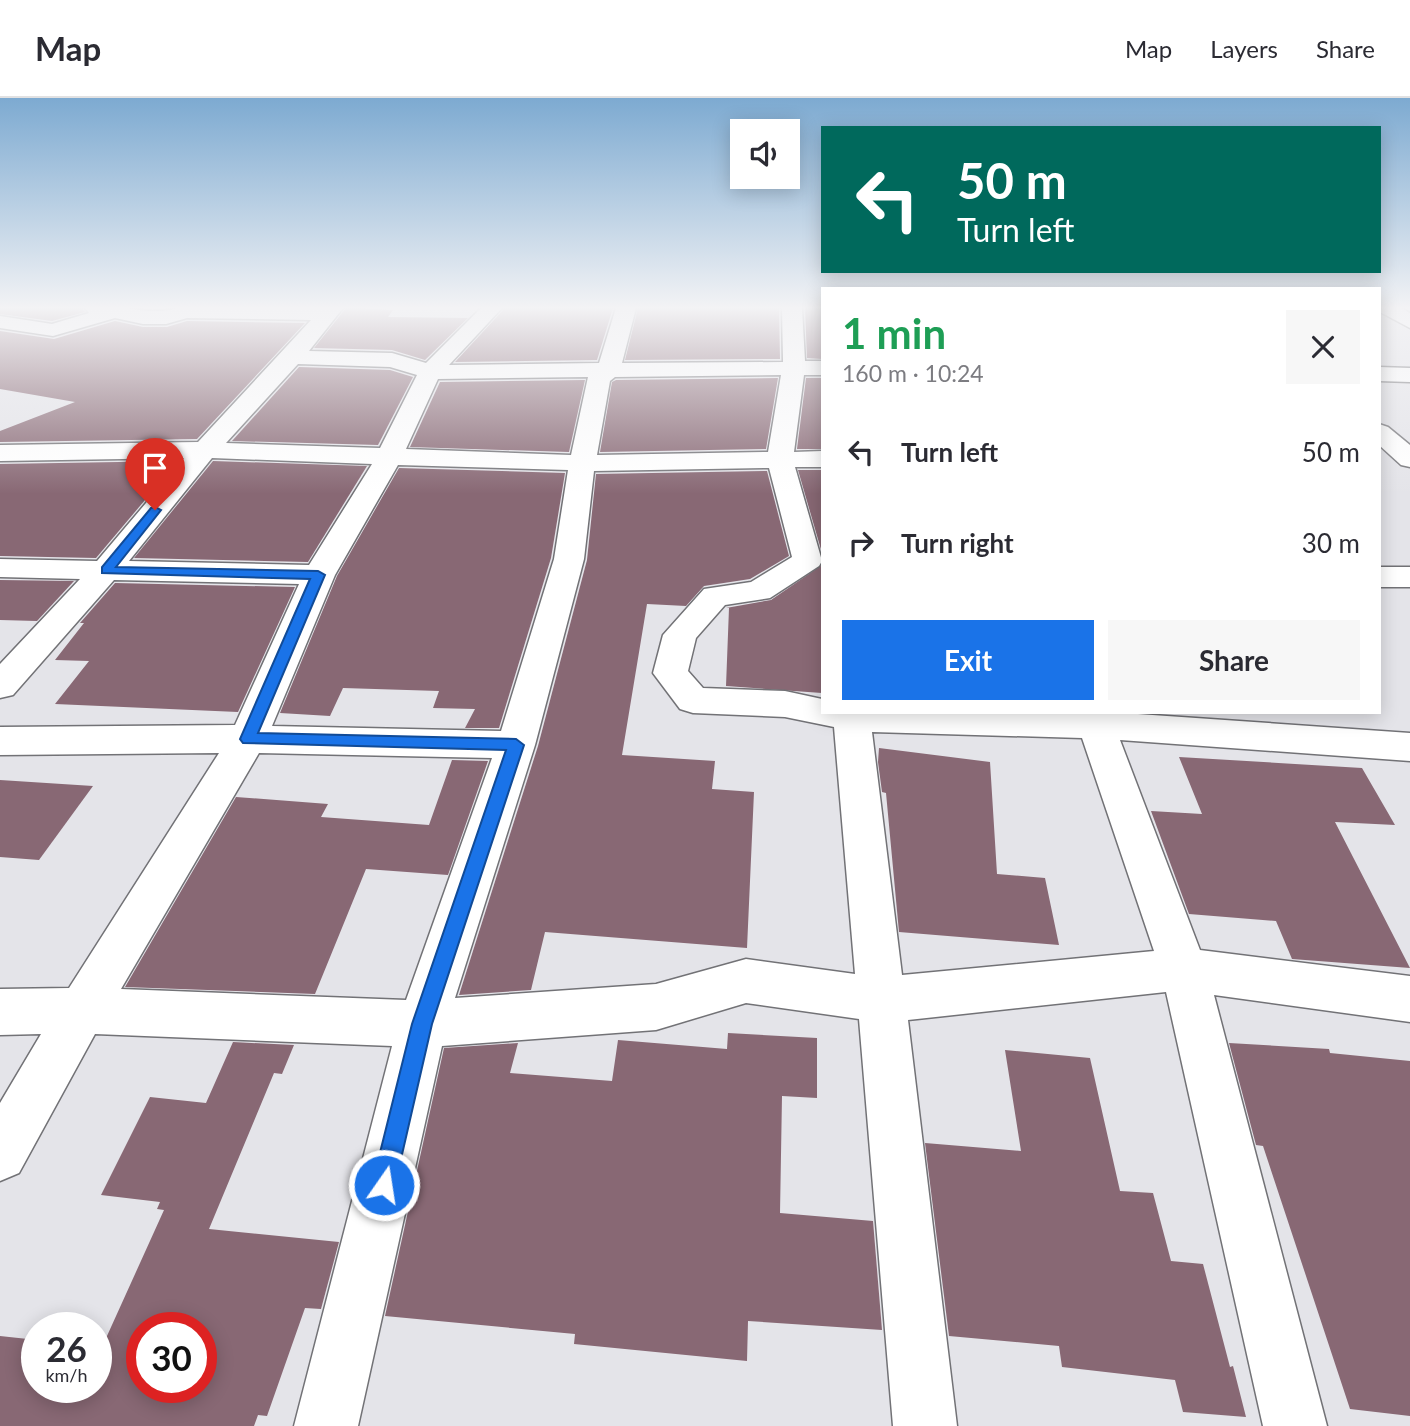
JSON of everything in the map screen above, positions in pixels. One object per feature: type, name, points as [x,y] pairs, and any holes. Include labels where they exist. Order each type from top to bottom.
[{"type":"street","points":[[0,686],[106,570],[205,450],[280,370]]},
{"type":"street","points":[[424,370],[496,370]]},
{"type":"street","points":[[567,370],[676,370]]},
{"type":"street","points":[[807,370],[780,460],[808,560],[783,573],[759,591],[715,596],[680,635],[670,673],[693,700],[785,704],[821,712]]},
{"type":"street","points":[[326,1426],[422,1024],[516,745],[569,559],[582,463],[599,378],[608,371]]},
{"type":"street","points":[[0,1154],[82,1011],[248,739],[318,575],[388,457],[430,372]]},
{"type":"street","points":[[1381,374],[1410,375]]},
{"type":"street","points":[[1381,434],[1410,459]]},
{"type":"street","points":[[0,453],[205,450],[582,463],[821,459]]},
{"type":"street","points":[[1381,467],[1410,468]]},
{"type":"street","points":[[0,568],[318,575]]},
{"type":"street","points":[[1381,577],[1410,577]]},
{"type":"street","points":[[925,1426],[882,1000],[833,714],[1093,719],[1404,755]]},
{"type":"street","points":[[1093,719],[1184,969],[1295,1426]]},
{"type":"street","points":[[0,741],[248,739],[516,745]]},
{"type":"street","points":[[0,1012],[82,1011],[422,1024],[656,1007],[746,981],[882,1000],[1184,969],[1410,999]]},
{"type":"building","points":[[0,370],[261,370],[197,439],[0,442],[0,431],[75,402],[0,389]]},
{"type":"building","points":[[296,370],[390,370],[413,377],[378,445],[232,441]]},
{"type":"building","points":[[778,378],[766,449],[600,452],[612,382],[616,380]]},
{"type":"building","points":[[806,378],[821,378],[821,449],[797,449]]},
{"type":"building","points":[[585,380],[569,452],[410,447],[440,382]]},
{"type":"building","points":[[178,461],[96,558],[0,556],[0,464]]},
{"type":"building","points":[[213,461],[367,466],[308,562],[134,558]]},
{"type":"building","points":[[399,468],[565,473],[551,558],[499,728],[465,728],[475,709],[433,708],[439,691],[343,688],[330,716],[280,713],[337,576]]},
{"type":"building","points":[[798,470],[821,470],[821,550]]},
{"type":"building","points":[[767,471],[789,556],[750,579],[704,586],[686,606],[647,604],[622,755],[715,761],[712,789],[754,792],[747,948],[545,932],[531,990],[459,995],[538,746],[587,560],[596,474]]},
{"type":"building","points":[[821,566],[821,693],[726,686],[729,608],[726,608],[771,600]]},
{"type":"building","points":[[0,580],[74,581],[37,621],[0,620]]},
{"type":"building","points":[[115,583],[295,587],[238,712],[55,704],[89,661],[55,660],[84,623],[80,623]]},
{"type":"building","points":[[879,748],[990,762],[997,874],[1045,878],[1059,945],[899,932],[886,793],[882,792],[878,762]]},
{"type":"building","points":[[1179,757],[1362,768],[1395,825],[1335,822],[1410,968],[1292,959],[1276,921],[1189,914],[1151,811],[1202,814]]},
{"type":"building","points":[[452,760],[488,761],[448,875],[366,869],[315,994],[125,987],[236,797],[328,804],[321,817],[429,825]]},
{"type":"building","points":[[0,780],[93,786],[39,860],[0,857]]},
{"type":"building","points":[[728,1033],[817,1038],[817,1098],[782,1096],[780,1213],[873,1221],[882,1330],[748,1321],[747,1361],[574,1344],[575,1334],[385,1316],[444,1048],[518,1043],[510,1073],[612,1081],[618,1040],[727,1049]]},
{"type":"building","points":[[233,1042],[294,1045],[282,1074],[274,1073],[209,1229],[339,1242],[321,1309],[305,1308],[267,1416],[258,1415],[254,1426],[0,1426],[0,1336],[21,1338],[21,1403],[112,1403],[112,1325],[164,1210],[157,1209],[160,1202],[101,1195],[150,1097],[206,1103]]},
{"type":"building","points":[[1229,1043],[1329,1049],[1330,1053],[1410,1061],[1410,1416],[1350,1409],[1263,1146],[1256,1145]]},
{"type":"building","points":[[1005,1050],[1090,1058],[1120,1191],[1153,1193],[1171,1261],[1203,1264],[1246,1417],[1183,1412],[1175,1380],[1062,1367],[1059,1346],[949,1336],[925,1143],[1021,1151]]},
{"type":"route","points":[[155,510],[106,570],[318,575],[248,739],[516,745],[422,1024],[384,1185]]}]
